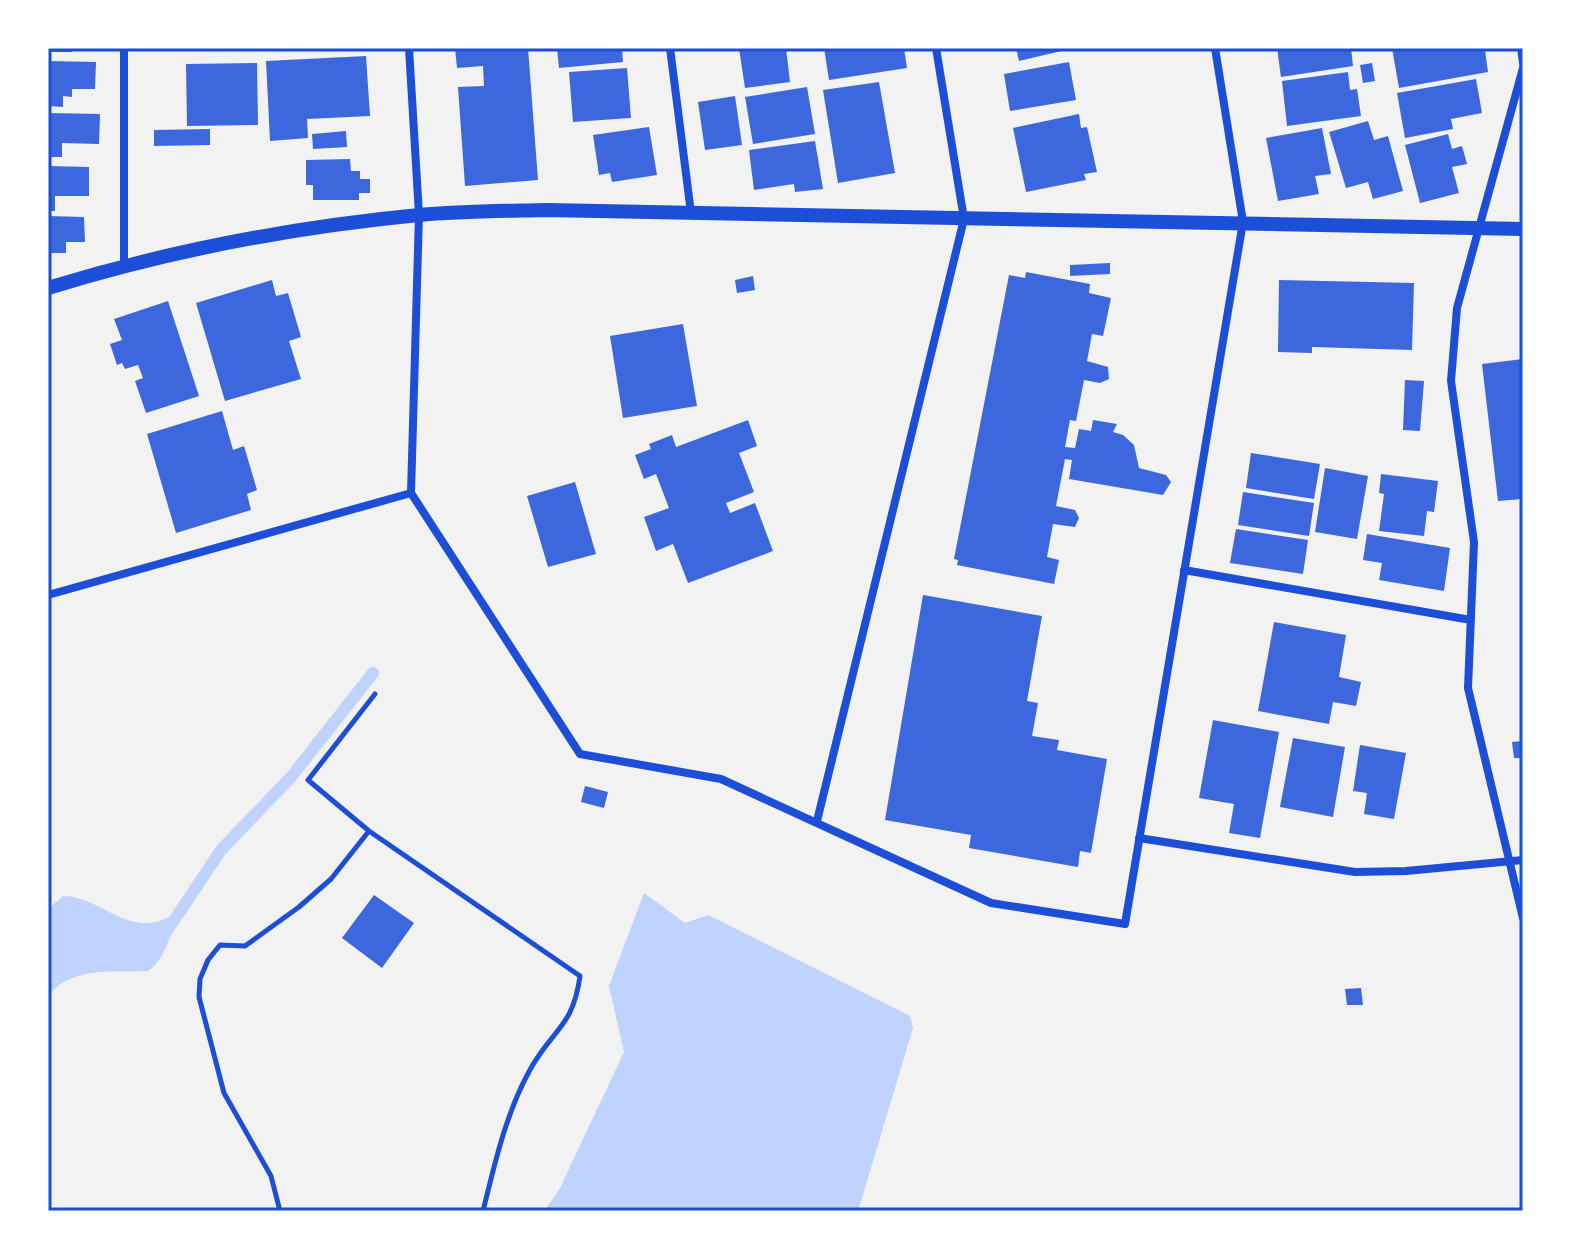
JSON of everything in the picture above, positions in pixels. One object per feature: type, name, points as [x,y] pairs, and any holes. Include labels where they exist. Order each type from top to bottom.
[{"type":"street","points":[[124,48],[124,265]]},
{"type":"street","points":[[409,48],[419,215],[411,493],[580,754],[721,779],[991,903],[1125,924],[1243,222],[1215,48]]},
{"type":"street","points":[[670,48],[691,213]]},
{"type":"street","points":[[817,821],[964,219],[936,48]]},
{"type":"street","points":[[1521,48],[1523,65],[1457,308],[1451,381],[1474,542],[1468,688],[1523,918]]},
{"type":"street","points":[[48,288],[124,265],[203,247],[419,215],[547,210],[1523,229]]},
{"type":"street","points":[[48,595],[411,493]]},
{"type":"street","points":[[1184,570],[1471,620]]},
{"type":"street","points":[[1139,838],[1355,872],[1406,871],[1523,860]]},
{"type":"path","points":[[375,694],[308,780],[369,831],[580,976],[576,1005],[530,1069],[510,1115],[483,1211]]},
{"type":"path","points":[[280,1211],[271,1176],[224,1093],[199,997],[200,979],[208,960],[220,945],[245,946],[299,907],[331,879],[369,831]]},
{"type":"water","points":[[644,893],[685,923],[708,915],[910,1016],[913,1028],[858,1211],[544,1211],[559,1190],[624,1052],[609,986]]},
{"type":"water","points":[[63,896],[88,902],[127,920],[155,922],[169,917],[177,926],[162,955],[148,971],[82,975],[59,985],[48,995],[48,909]]},
{"type":"building","points":[[48,48],[72,48],[72,52],[48,52]]},
{"type":"building","points":[[455,48],[528,48],[538,180],[465,186],[458,87],[484,86],[483,66],[457,68]]},
{"type":"building","points":[[557,48],[622,48],[623,62],[559,68]]},
{"type":"building","points":[[739,48],[786,48],[790,82],[745,88]]},
{"type":"building","points":[[824,48],[904,48],[907,68],[829,80]]},
{"type":"building","points":[[1016,48],[1070,48],[1070,49],[1019,61]]},
{"type":"building","points":[[1277,48],[1351,48],[1353,66],[1281,77]]},
{"type":"building","points":[[1392,48],[1485,50],[1488,72],[1399,88]]},
{"type":"building","points":[[366,56],[370,116],[307,119],[308,138],[270,141],[266,61]]},
{"type":"building","points":[[48,61],[96,62],[95,89],[72,89],[72,97],[63,96],[63,107],[48,106]]},
{"type":"building","points":[[1069,62],[1076,100],[1010,111],[1004,74]]},
{"type":"building","points":[[257,63],[258,125],[187,126],[186,64]]},
{"type":"building","points":[[1372,63],[1375,81],[1363,83],[1360,65]]},
{"type":"building","points":[[627,68],[631,118],[573,122],[569,72]]},
{"type":"building","points":[[1348,72],[1350,90],[1357,89],[1361,116],[1287,126],[1282,81]]},
{"type":"building","points":[[1476,79],[1482,113],[1451,119],[1453,129],[1405,138],[1397,93]]},
{"type":"building","points":[[879,82],[895,173],[838,183],[823,90]]},
{"type":"building","points":[[807,87],[815,134],[753,144],[745,97]]},
{"type":"building","points":[[735,96],[742,145],[705,150],[698,102]]},
{"type":"building","points":[[48,113],[100,114],[99,144],[62,143],[62,157],[48,157]]},
{"type":"building","points":[[1079,114],[1081,128],[1087,127],[1097,172],[1084,174],[1086,180],[1026,192],[1013,128]]},
{"type":"building","points":[[1368,121],[1374,140],[1388,136],[1403,191],[1373,199],[1368,182],[1346,188],[1329,132]]},
{"type":"building","points":[[649,127],[657,175],[612,182],[610,173],[599,175],[593,135]]},
{"type":"building","points":[[1322,128],[1331,174],[1315,176],[1319,194],[1278,201],[1266,138]]},
{"type":"building","points":[[210,129],[210,145],[154,146],[154,130]]},
{"type":"building","points":[[346,131],[347,147],[313,149],[312,134]]},
{"type":"building","points":[[1448,134],[1452,149],[1462,146],[1467,164],[1452,167],[1459,193],[1420,203],[1405,145]]},
{"type":"building","points":[[815,141],[823,189],[795,192],[794,184],[754,190],[749,150]]},
{"type":"building","points":[[350,159],[351,171],[360,171],[360,179],[370,179],[370,193],[359,193],[359,200],[313,200],[313,185],[306,185],[306,160]]},
{"type":"building","points":[[48,166],[89,167],[89,196],[55,196],[55,211],[48,211]]},
{"type":"building","points":[[48,216],[84,217],[85,242],[66,242],[66,253],[48,253]]},
{"type":"building","points":[[1110,263],[1110,274],[1070,276],[1070,265]]},
{"type":"building","points":[[1026,272],[1090,284],[1089,293],[1111,298],[1103,336],[1092,334],[1087,361],[1108,367],[1109,379],[1100,383],[1084,380],[1076,421],[1070,420],[1065,447],[1075,448],[1079,429],[1091,431],[1093,420],[1117,424],[1113,432],[1123,435],[1134,445],[1139,468],[1166,475],[1171,482],[1163,495],[1069,479],[1072,460],[1065,459],[1056,506],[1075,510],[1079,518],[1075,527],[1053,524],[1047,557],[1059,560],[1054,584],[957,565],[958,560],[954,559],[1009,275],[1025,278]]},
{"type":"building","points":[[753,276],[755,290],[737,293],[735,280]]},
{"type":"building","points":[[272,280],[276,296],[288,293],[301,337],[289,341],[301,379],[225,401],[196,303]]},
{"type":"building","points":[[1279,280],[1414,283],[1412,350],[1312,347],[1312,353],[1278,352]]},
{"type":"building","points":[[168,301],[199,396],[146,413],[135,381],[143,378],[138,365],[125,369],[122,363],[117,365],[110,344],[122,340],[114,319]]},
{"type":"building","points":[[683,324],[697,406],[623,418],[610,336]]},
{"type":"building","points":[[1523,359],[1523,499],[1498,501],[1482,364]]},
{"type":"building","points":[[1405,380],[1424,381],[1420,431],[1403,430]]},
{"type":"building","points":[[222,411],[233,450],[244,446],[257,490],[247,494],[251,510],[176,533],[147,434]]},
{"type":"building","points":[[748,420],[757,446],[739,453],[754,492],[726,503],[730,513],[755,503],[773,551],[688,583],[673,544],[656,551],[644,517],[669,508],[656,474],[644,479],[635,455],[651,449],[649,444],[672,435],[676,447]]},
{"type":"building","points":[[1251,453],[1320,464],[1314,499],[1246,488]]},
{"type":"building","points":[[1325,468],[1368,476],[1357,539],[1315,532]]},
{"type":"building","points":[[1381,474],[1438,481],[1434,512],[1427,511],[1424,536],[1379,531],[1384,494],[1379,493]]},
{"type":"building","points":[[575,482],[596,554],[548,567],[527,496]]},
{"type":"building","points":[[1243,492],[1314,503],[1309,536],[1238,525]]},
{"type":"building","points":[[1236,529],[1308,540],[1303,574],[1230,563]]},
{"type":"building","points":[[1367,534],[1450,548],[1444,591],[1379,580],[1382,563],[1363,560]]},
{"type":"building","points":[[923,595],[1042,616],[1027,701],[1038,703],[1032,736],[1059,740],[1057,750],[1107,759],[1091,853],[1080,851],[1078,867],[969,848],[971,835],[885,820]]},
{"type":"building","points":[[1274,622],[1346,635],[1339,677],[1361,682],[1356,706],[1333,702],[1329,724],[1258,711]]},
{"type":"building","points":[[1213,720],[1279,732],[1260,838],[1229,833],[1234,804],[1199,798]]},
{"type":"building","points":[[1293,738],[1345,747],[1333,817],[1280,807]]},
{"type":"building","points":[[1523,741],[1523,758],[1514,758],[1512,742]]},
{"type":"building","points":[[1360,745],[1406,753],[1394,819],[1364,814],[1367,793],[1353,791]]},
{"type":"building","points":[[585,786],[608,792],[604,808],[581,802]]},
{"type":"building","points":[[374,895],[414,923],[382,968],[342,938]]},
{"type":"building","points":[[1361,988],[1363,1005],[1347,1005],[1345,989]]},
{"type":"waterway","points":[[173,922],[221,850],[291,777],[373,673]]}]
